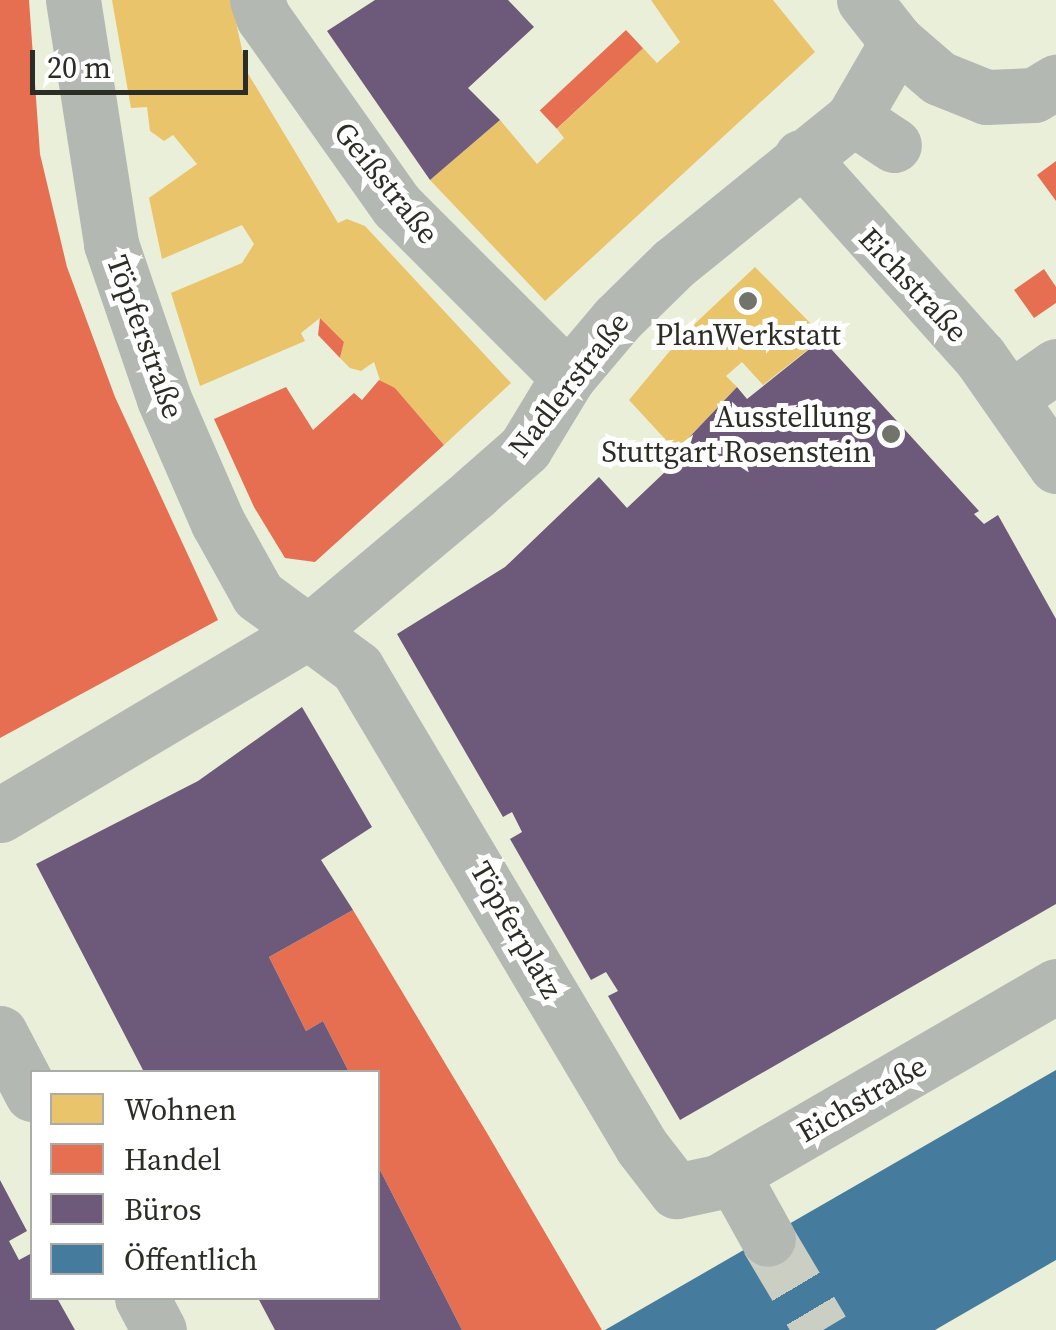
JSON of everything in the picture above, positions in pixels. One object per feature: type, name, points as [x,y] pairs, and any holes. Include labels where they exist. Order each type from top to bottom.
[{"type":"street","name":"Töpferstraße","points":[[73,0],[111,244],[164,399],[258,595],[312,630]]},
{"type":"street","name":"Geißstraße","points":[[270,6],[397,206],[568,377]]},
{"type":"street","name":"Nadlerstraße","points":[[0,815],[312,630],[525,448],[568,377],[674,264],[801,157],[874,131],[881,21]]},
{"type":"street","name":"Nadlerstraße","points":[[881,21],[939,78],[986,97],[1034,95],[1056,82]]},
{"type":"street","name":"Eichstraße","points":[[801,157],[1010,398],[1056,466]]},
{"type":"street","points":[[1010,398],[1056,366]]},
{"type":"street","name":"Töpferplatz","points":[[312,630],[356,668],[376,698],[642,1147],[676,1191],[732,1174]]},
{"type":"street","name":"Eichstraße","points":[[732,1174],[1056,986]]},
{"type":"street","points":[[0,1033],[30,1090]]},
{"type":"street","points":[[732,1174],[768,1239]]},
{"type":"street","points":[[143,1300],[159,1330]]},
{"type":"shaded area","points":[[0,0],[1056,0],[1056,1330],[0,1330]]},
{"type":"building: Wohnen","points":[[112,0],[231,0],[247,72],[338,223],[347,219],[365,226],[511,383],[444,445],[395,388],[382,386],[374,362],[361,371],[350,368],[340,358],[344,342],[320,318],[301,333],[305,341],[200,386],[171,293],[242,263],[254,244],[242,225],[162,259],[149,198],[197,164],[173,135],[164,141],[150,131],[147,107],[131,108]]},
{"type":"building: Wohnen","points":[[651,0],[773,0],[815,52],[545,301],[430,180],[500,120],[537,164],[564,138],[557,129],[643,48],[657,63],[680,42]]},
{"type":"building: Wohnen","points":[[755,267],[824,337],[763,385],[742,362],[726,376],[737,387],[676,451],[629,400],[684,334]]},
{"type":"building: Handel","points":[[0,0],[29,0],[40,154],[67,267],[115,397],[218,620],[0,738]]},
{"type":"building: Handel","points":[[626,30],[643,48],[557,129],[540,110]]},
{"type":"building: Handel","points":[[1056,161],[1056,201],[1037,175]]},
{"type":"building: Handel","points":[[1044,269],[1056,287],[1056,303],[1034,318],[1014,290]]},
{"type":"building: Handel","points":[[320,318],[344,342],[340,358],[318,335]]},
{"type":"building: Handel","points":[[379,380],[395,388],[444,445],[315,562],[285,558],[254,507],[214,419],[286,387],[313,430],[354,393],[362,400]]},
{"type":"building: Handel","points":[[353,910],[602,1330],[462,1330],[380,1170],[380,1070],[348,1070],[323,1021],[306,1031],[269,957]]},
{"type":"building: Büros","points":[[375,0],[508,0],[534,27],[468,88],[500,120],[430,180],[327,31]]},
{"type":"building: Büros","points":[[822,339],[979,511],[974,514],[984,524],[998,515],[1056,619],[1056,904],[680,1120],[608,996],[618,991],[606,972],[591,980],[510,839],[522,832],[512,812],[503,817],[397,634],[505,567],[599,477],[627,508],[686,452],[680,447],[737,387],[747,399]]},
{"type":"building: Büros","points":[[302,707],[372,827],[321,860],[353,910],[269,957],[306,1031],[323,1021],[348,1070],[143,1070],[36,864],[198,781]]},
{"type":"building: Büros","points":[[380,1170],[462,1330],[275,1330],[259,1300],[380,1300]]},
{"type":"building: Büros","points":[[0,1180],[27,1231],[9,1241],[19,1260],[30,1254],[30,1300],[58,1300],[75,1330],[0,1330]]},
{"type":"building: Öffentlich","points":[[1056,1070],[1056,1260],[935,1330],[605,1330]]},
{"type":"tunnel","points":[[768,1239],[822,1330]]},
{"type":"place","name":"PlanWerkstatt","points":[[748,301]]},
{"type":"place","name":"Ausstellung Stuttgart Rosenstein","points":[[891,434]]}]
